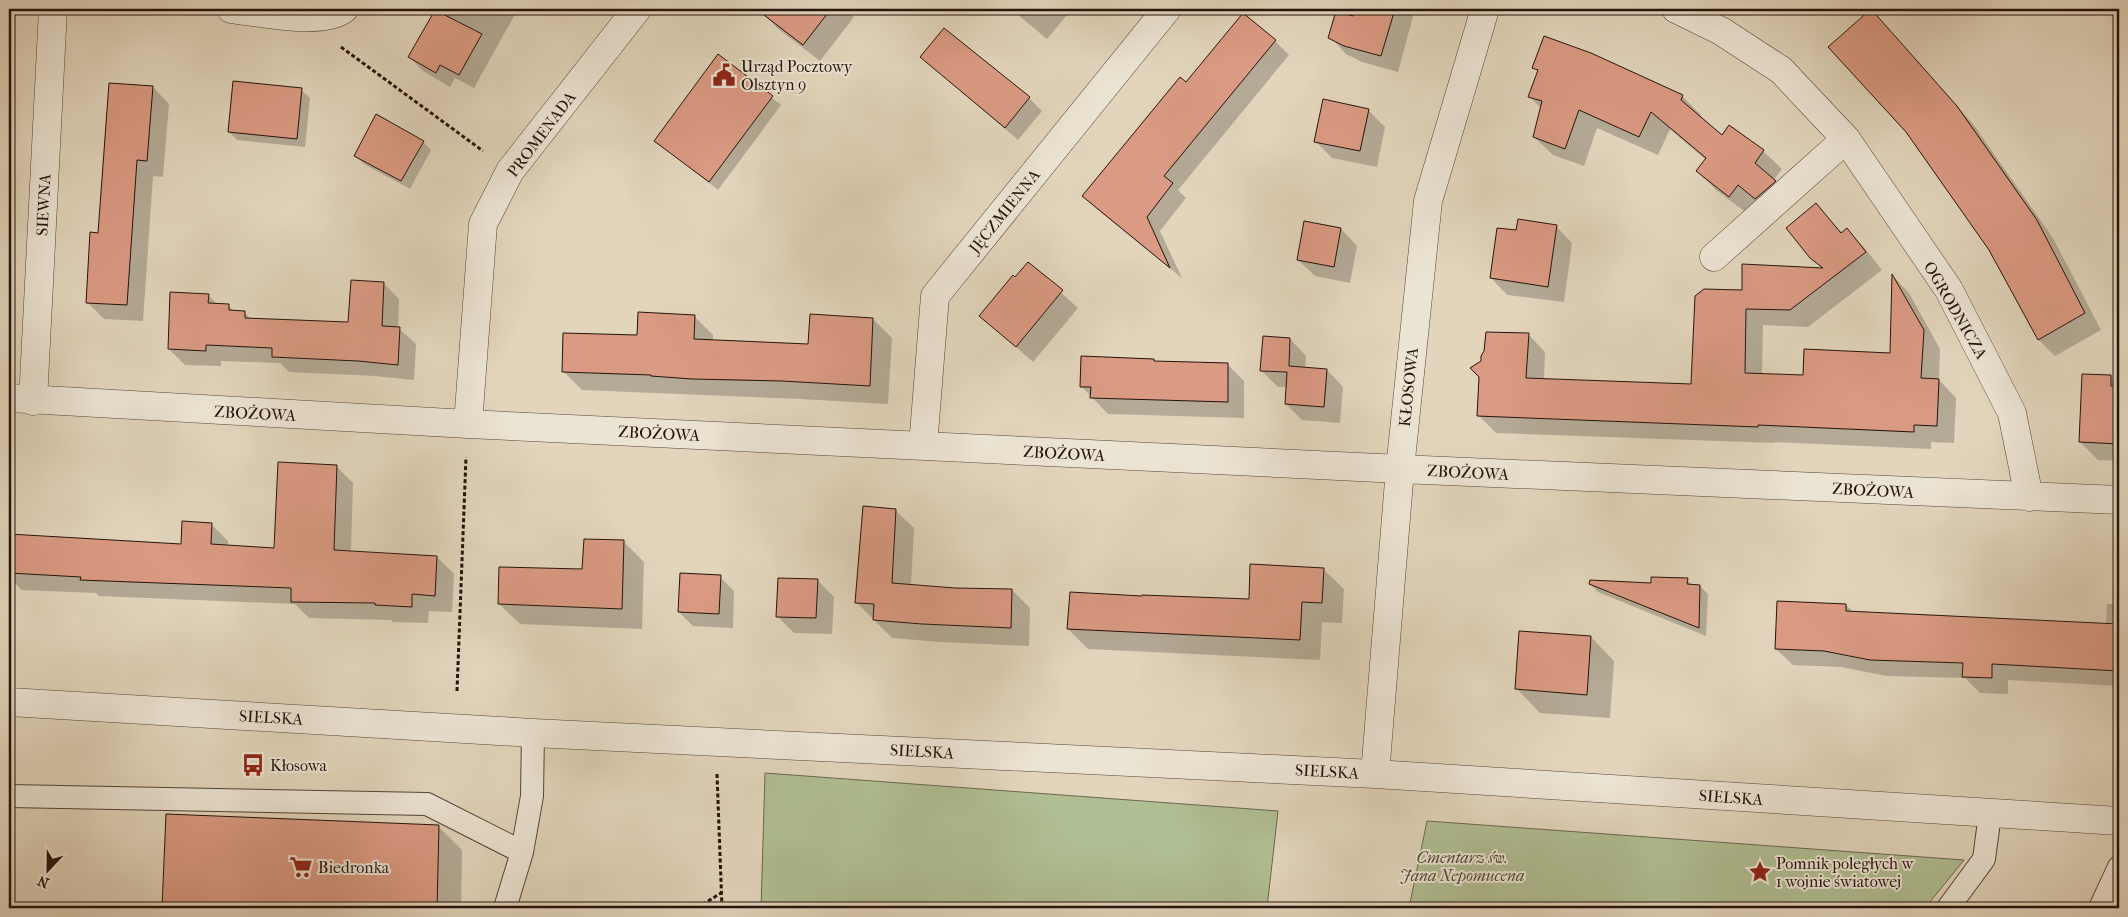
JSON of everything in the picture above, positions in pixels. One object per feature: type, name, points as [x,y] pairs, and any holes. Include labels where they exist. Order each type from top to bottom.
[{"type":"street","name":"SIEWNA","points":[[21,400],[53,9]]},
{"type":"street","points":[[231,9],[302,18],[339,13],[344,9]]},
{"type":"street","name":"PROMENADA","points":[[468,424],[484,224],[510,171],[637,9]]},
{"type":"street","name":"JĘCZMIENNA","points":[[923,446],[935,296],[1167,9]]},
{"type":"street","name":"KŁOSOWA","points":[[1374,774],[1400,469],[1428,200],[1486,9]]},
{"type":"street","name":"OGRODNICZA","points":[[1676,9],[1721,31],[1781,70],[1846,139],[1949,290],[2012,413],[2029,497]]},
{"type":"street","points":[[1714,257],[1846,139]]},
{"type":"street","name":"ZBOŻOWA","points":[[21,400],[468,424],[1400,469],[2119,500]]},
{"type":"street","name":"SIELSKA","points":[[9,702],[533,733],[1374,774],[2119,821]]},
{"type":"lane","points":[[505,908],[522,852],[532,796],[533,733]]},
{"type":"lane","points":[[9,796],[428,804],[522,852]]},
{"type":"lane","points":[[1948,908],[1984,859],[1990,814]]},
{"type":"lane","points":[[2100,908],[2119,868]]},
{"type":"path","points":[[302,18],[510,171]]},
{"type":"path","points":[[457,691],[468,424]]},
{"type":"path","points":[[716,741],[722,908]]},
{"type":"path","points":[[697,908],[721,893]]},
{"type":"green space","points":[[765,773],[1278,811],[1267,908],[761,908]]},
{"type":"green space","name":"Cmentarz św. Jana Nepomucena","points":[[1427,821],[1964,860],[1925,908],[1409,908]]},
{"type":"building","points":[[756,9],[831,9],[803,45]]},
{"type":"building","points":[[1355,9],[1395,9],[1381,56],[1344,46],[1328,38],[1336,11],[1353,16]]},
{"type":"building","points":[[1871,9],[1957,106],[2037,220],[2085,313],[2038,340],[1989,250],[1906,132],[1828,47]]},
{"type":"building","points":[[435,10],[482,34],[459,75],[440,65],[436,73],[408,57]]},
{"type":"building","points":[[1243,13],[1276,40],[1164,176],[1173,183],[1147,217],[1170,268],[1082,196],[1180,77],[1186,82]]},
{"type":"building","points":[[944,28],[1030,97],[1005,128],[920,57]]},
{"type":"building","points":[[1544,36],[1591,53],[1683,95],[1681,100],[1722,135],[1729,125],[1764,150],[1755,163],[1776,181],[1755,199],[1738,185],[1729,197],[1696,171],[1706,158],[1651,112],[1639,137],[1579,110],[1565,149],[1533,137],[1542,101],[1528,97],[1538,70],[1532,68]]},
{"type":"building","points":[[718,54],[773,96],[709,182],[654,141]]},
{"type":"building","points":[[233,81],[302,88],[297,139],[228,132]]},
{"type":"building","points":[[109,83],[153,86],[147,161],[137,160],[127,305],[86,303],[90,232],[98,233]]},
{"type":"building","points":[[1323,99],[1369,109],[1360,151],[1314,142]]},
{"type":"building","points":[[376,114],[424,141],[401,181],[354,156]]},
{"type":"building","points":[[1816,203],[1841,233],[1847,228],[1866,252],[1790,310],[1746,309],[1745,373],[1803,375],[1804,349],[1890,353],[1892,274],[1924,330],[1921,378],[1939,379],[1937,426],[1914,425],[1914,432],[1477,416],[1479,377],[1470,368],[1481,361],[1486,332],[1529,333],[1526,378],[1691,384],[1695,296],[1704,289],[1742,290],[1742,264],[1823,268],[1810,258],[1786,228]]},
{"type":"building","points":[[1518,219],[1557,225],[1548,287],[1490,278],[1497,228],[1516,230]]},
{"type":"building","points":[[1304,221],[1341,228],[1334,267],[1297,260]]},
{"type":"building","points":[[1028,262],[1063,290],[1016,347],[979,316],[1013,275],[1015,277]]},
{"type":"building","points":[[351,280],[384,282],[382,326],[400,327],[398,365],[272,357],[272,348],[206,345],[206,351],[168,349],[170,292],[209,294],[208,303],[229,304],[229,310],[245,311],[245,318],[348,322]]},
{"type":"building","points":[[638,312],[695,315],[694,339],[808,344],[810,314],[873,318],[870,386],[562,372],[563,333],[637,335]]},
{"type":"building","points":[[1263,336],[1290,338],[1289,366],[1327,369],[1324,407],[1285,404],[1287,372],[1260,371]]},
{"type":"building","points":[[1081,356],[1154,359],[1154,361],[1228,363],[1228,402],[1090,398],[1091,387],[1080,387]]},
{"type":"building","points":[[2082,374],[2111,375],[2111,386],[2119,386],[2119,444],[2079,442]]},
{"type":"building","points":[[278,462],[337,465],[334,550],[437,556],[435,596],[412,594],[412,607],[375,605],[375,603],[291,602],[291,588],[80,580],[81,577],[9,573],[9,534],[181,544],[182,521],[212,523],[211,544],[274,548]]},
{"type":"building","points":[[863,506],[896,509],[892,583],[955,588],[1012,589],[1011,628],[873,620],[874,604],[855,603]]},
{"type":"building","points":[[584,539],[624,540],[622,609],[498,604],[499,567],[582,569]]},
{"type":"building","points":[[1250,564],[1324,568],[1322,603],[1302,602],[1300,640],[1067,629],[1070,592],[1249,599]]},
{"type":"building","points":[[680,573],[721,575],[719,614],[678,612]]},
{"type":"building","points":[[1651,577],[1688,578],[1687,584],[1700,585],[1699,628],[1589,584],[1590,580],[1651,583]]},
{"type":"building","points":[[778,578],[818,579],[816,618],[776,617]]},
{"type":"building","points":[[1777,601],[1846,604],[1846,611],[2119,624],[2119,671],[1992,664],[1992,678],[1962,677],[1963,663],[1870,660],[1824,651],[1775,649]]},
{"type":"building","points":[[1519,631],[1591,636],[1587,695],[1515,689]]},
{"type":"building","name":"Biedronka","points":[[166,814],[439,825],[437,908],[162,908]]},
{"type":"place","name":"Urząd Pocztowy Olsztyn 9","points":[[724,75]]},
{"type":"place","name":"Kłosowa","points":[[253,765]]},
{"type":"place","name":"Biedronka","points":[[301,867]]},
{"type":"place","name":"Pomnik poległych w 1 wojnie światowej","points":[[1760,872]]}]
